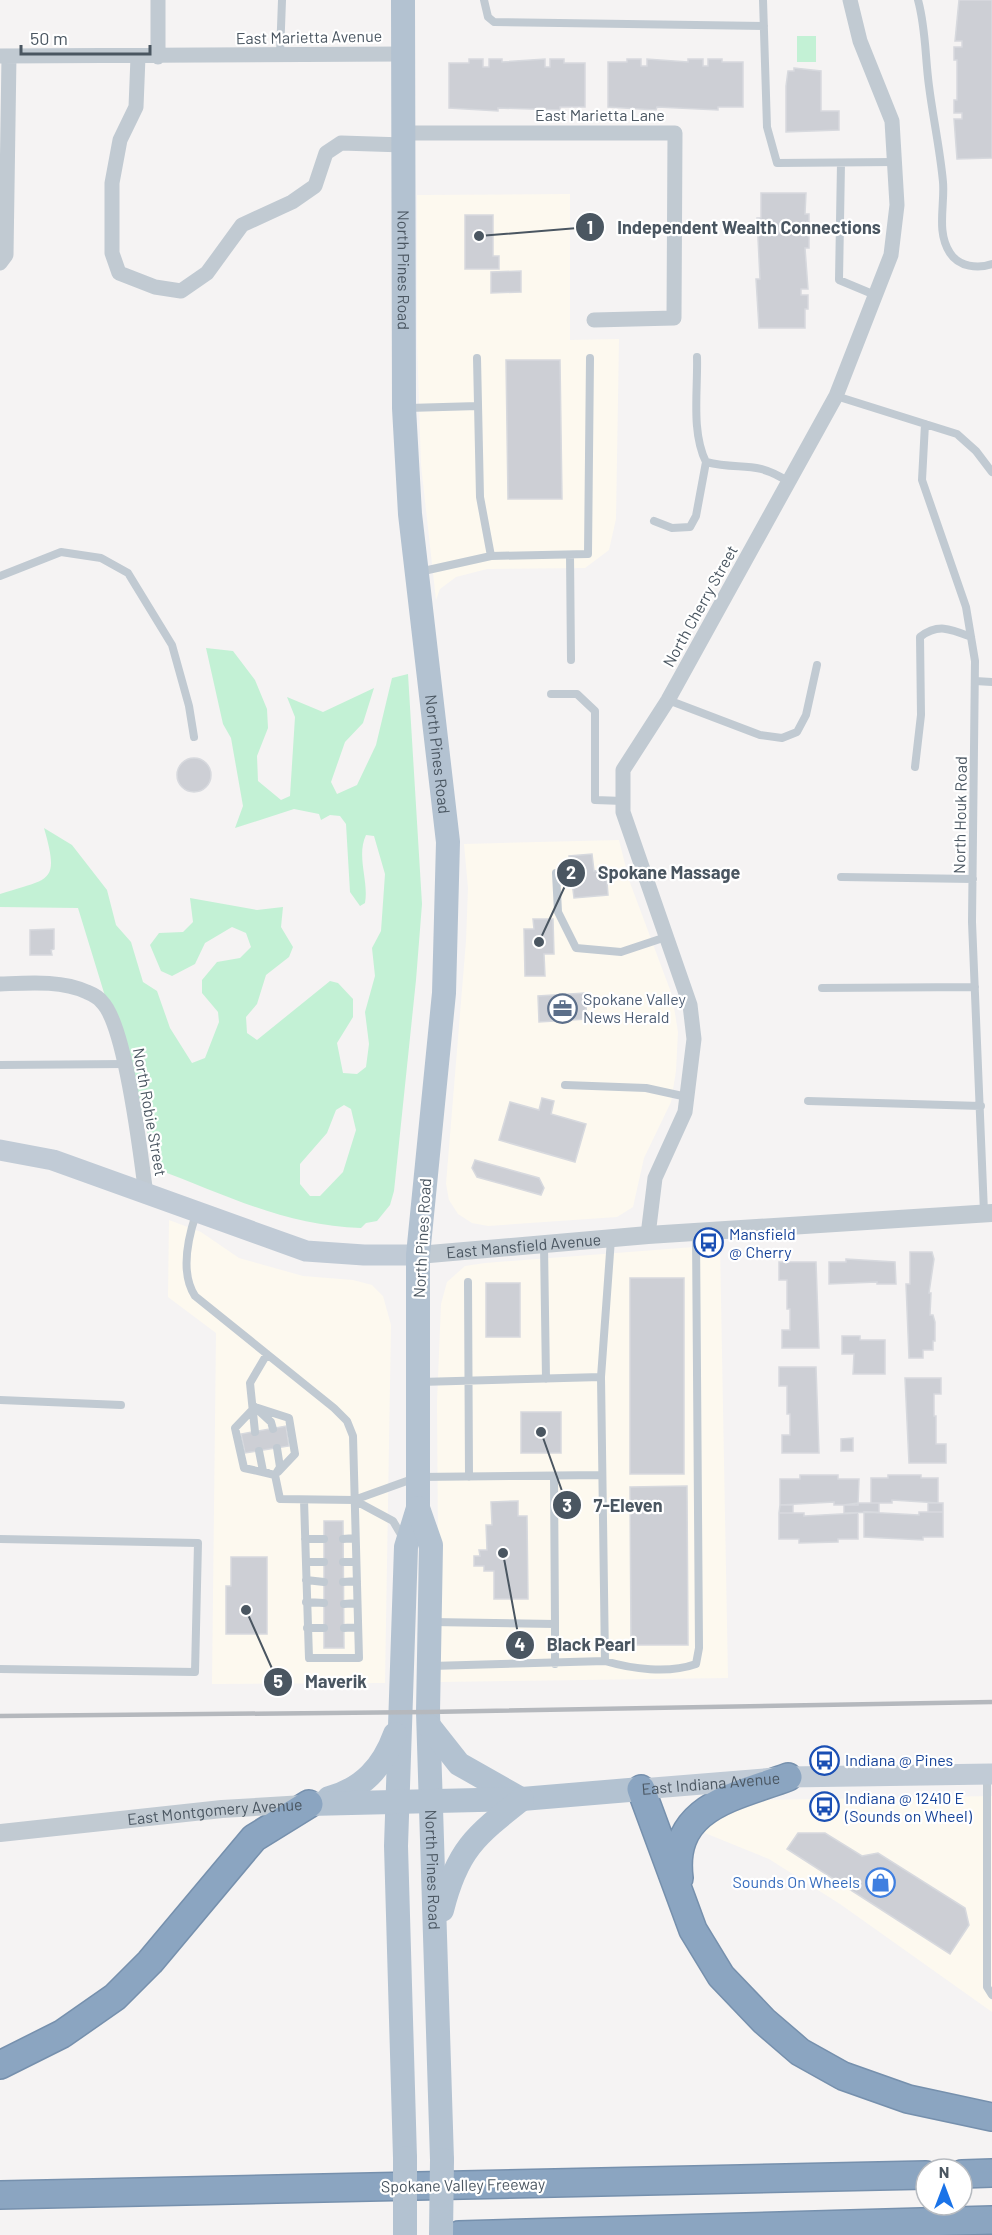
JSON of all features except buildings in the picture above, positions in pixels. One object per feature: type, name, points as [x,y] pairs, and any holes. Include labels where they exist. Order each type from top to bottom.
[{"type":"highway","points":[[682,1903],[677,1858],[684,1832],[699,1814],[721,1802],[788,1777]]},
{"type":"highway","points":[[641,1789],[693,1930],[721,1976],[764,2021],[800,2052],[843,2076],[882,2091],[992,2117]]},
{"type":"highway","points":[[0,2065],[62,2034],[115,1997],[150,1962],[254,1838],[309,1804]]},
{"type":"highway","points":[[974,2174],[992,2173]]},
{"type":"highway","name":"Spokane Valley Freeway","points":[[0,2195],[914,2175]]},
{"type":"highway","points":[[459,2235],[992,2220]]},
{"type":"main road","name":"North Pines Road","points":[[403,0],[404,408],[410,514],[441,782],[447,865],[444,993],[418,1256],[418,1508],[406,1548],[397,1803],[397,1915],[405,2158],[405,2235]]},
{"type":"main road","name":"East Mansfield Avenue","points":[[0,1150],[54,1160],[306,1251],[364,1256],[418,1256]]},
{"type":"main road","name":"North Pines Road","points":[[418,1508],[431,1545],[429,1726],[442,2160],[441,2235]]},
{"type":"main road","points":[[309,1804],[347,1793],[369,1778],[388,1753],[401,1720]]},
{"type":"main road","points":[[429,1726],[459,1764],[522,1799],[477,1834],[464,1854],[449,1882],[436,1932]]},
{"type":"main road","name":"East Indiana Avenue","points":[[431,1801],[522,1799],[788,1777],[989,1774]]},
{"type":"main road","name":"East Montgomery Avenue","points":[[309,1804],[431,1801]]},
{"type":"street","points":[[158,0],[158,57]]},
{"type":"street","name":"North Cherry Street","points":[[648,1234],[655,1178],[685,1112],[694,1039],[690,1005],[623,812],[623,770],[668,700],[790,483],[836,396],[891,255],[897,205],[897,162],[892,121],[861,41],[850,0]]},
{"type":"street","name":"East Marietta Avenue","points":[[5,56],[403,54]]},
{"type":"street","points":[[0,263],[6,255],[3,226],[5,56]]},
{"type":"street","points":[[138,57],[136,107],[120,140],[112,183],[112,253],[119,273],[155,287],[181,291],[207,273],[242,225],[292,202],[315,186],[326,153],[341,143],[404,139]]},
{"type":"street","name":"East Marietta Lane","points":[[404,139],[675,133],[674,318],[594,320]]},
{"type":"street","name":"North Robie Street","points":[[0,984],[42,983],[87,992],[104,1003],[115,1029],[125,1064],[146,1195]]},
{"type":"street","name":"East Mansfield Avenue","points":[[418,1256],[648,1234],[988,1214]]},
{"type":"street","name":"East Montgomery Avenue","points":[[0,1833],[222,1809],[309,1804]]},
{"type":"lane","points":[[280,55],[282,0]]},
{"type":"lane","points":[[484,0],[488,17],[494,22],[764,26]]},
{"type":"lane","points":[[763,0],[767,127],[777,163],[897,162]]},
{"type":"lane","points":[[918,0],[924,22],[929,87],[942,174],[942,226],[950,253],[958,261],[979,267],[992,264]]},
{"type":"lane","points":[[841,163],[839,280],[875,295]]},
{"type":"lane","points":[[654,521],[672,528],[690,527],[696,516],[706,462],[701,453],[698,432],[697,357]]},
{"type":"lane","points":[[477,358],[480,497],[491,556]]},
{"type":"lane","points":[[418,572],[491,556],[588,554],[590,358]]},
{"type":"lane","points":[[836,396],[957,434],[976,451],[992,471]]},
{"type":"lane","points":[[404,408],[478,406]]},
{"type":"lane","name":"North Houk Road","points":[[925,424],[922,480],[966,607],[975,681],[973,879],[975,987],[988,1214]]},
{"type":"lane","points":[[706,462],[719,465],[752,465],[772,471],[790,483]]},
{"type":"lane","points":[[0,576],[61,552],[101,558],[128,573],[172,645],[189,706],[194,737]]},
{"type":"lane","points":[[570,555],[571,660]]},
{"type":"lane","points":[[915,767],[921,715],[920,636],[931,628],[946,627],[971,636]]},
{"type":"lane","points":[[668,700],[760,735],[782,738],[796,732],[806,715],[817,665]]},
{"type":"lane","points":[[975,681],[992,682]]},
{"type":"lane","points":[[551,694],[578,694],[595,711],[595,800],[623,801]]},
{"type":"lane","points":[[556,873],[558,912],[576,948],[621,952],[666,937]]},
{"type":"lane","points":[[841,877],[973,879]]},
{"type":"lane","points":[[822,988],[975,987]]},
{"type":"lane","points":[[0,1065],[125,1064]]},
{"type":"lane","points":[[565,1084],[646,1088],[687,1097]]},
{"type":"lane","points":[[808,1101],[981,1106]]},
{"type":"lane","points":[[196,1212],[188,1236],[189,1288],[195,1296],[347,1421],[353,1436],[359,1658],[309,1658],[304,1500]]},
{"type":"lane","points":[[430,1666],[605,1661],[629,1668],[685,1668],[696,1664],[699,1648],[696,1231]]},
{"type":"lane","points":[[605,1661],[601,1377],[612,1238]]},
{"type":"lane","points":[[544,1245],[546,1378]]},
{"type":"lane","points":[[468,1282],[471,1381],[469,1477]]},
{"type":"lane","points":[[255,1432],[255,1407],[250,1383],[267,1354]]},
{"type":"lane","points":[[418,1382],[601,1377]]},
{"type":"lane","points":[[0,1400],[121,1405]]},
{"type":"lane","points":[[255,1407],[271,1422],[273,1429]]},
{"type":"lane","points":[[255,1407],[235,1428],[244,1468],[275,1476]]},
{"type":"lane","points":[[255,1407],[289,1418],[295,1454],[275,1476]]},
{"type":"lane","points":[[277,1448],[280,1467],[275,1476],[280,1499],[354,1500],[418,1477],[602,1476]]},
{"type":"lane","points":[[259,1451],[263,1471],[275,1476]]},
{"type":"lane","points":[[554,1476],[555,1664]]},
{"type":"lane","points":[[354,1500],[393,1521],[401,1533],[406,1548]]},
{"type":"lane","points":[[343,1539],[355,1538]]},
{"type":"lane","points":[[0,1539],[198,1543],[195,1672],[0,1669]]},
{"type":"lane","points":[[305,1539],[324,1539]]},
{"type":"lane","points":[[306,1562],[324,1562]]},
{"type":"lane","points":[[344,1562],[356,1562]]},
{"type":"lane","points":[[306,1580],[324,1582]]},
{"type":"lane","points":[[344,1582],[357,1581]]},
{"type":"lane","points":[[306,1602],[324,1603]]},
{"type":"lane","points":[[344,1604],[357,1603]]},
{"type":"lane","points":[[430,1622],[555,1624]]},
{"type":"lane","points":[[344,1628],[358,1627]]},
{"type":"lane","points":[[307,1628],[324,1628]]},
{"type":"lane","points":[[989,1774],[987,1988],[992,1995]]},
{"type":"shaded area","points":[[570,194],[570,340],[619,339],[616,519],[609,550],[585,568],[487,569],[456,577],[440,589],[436,600],[421,465],[417,342],[417,195]]},
{"type":"shaded area","points":[[619,840],[629,880],[672,995],[678,1032],[676,1071],[671,1102],[644,1158],[633,1207],[617,1217],[488,1226],[472,1223],[458,1214],[449,1200],[446,1184],[466,941],[468,888],[464,844]]},
{"type":"shaded area","points":[[169,1220],[201,1232],[239,1258],[303,1276],[353,1280],[372,1285],[383,1296],[391,1325],[385,1683],[212,1684],[216,1333],[168,1297]]},
{"type":"shaded area","points":[[720,1245],[728,1678],[439,1682],[437,1402],[441,1304],[447,1282],[465,1266],[485,1263]]},
{"type":"shaded area","points":[[992,1796],[992,2012],[840,1904],[769,1859],[695,1829],[755,1800]]},
{"type":"green space","points":[[797,36],[816,36],[816,62],[797,62]]},
{"type":"green space","points":[[206,648],[233,651],[255,680],[267,709],[268,728],[257,756],[258,781],[281,800],[290,796],[295,717],[287,697],[323,712],[374,688],[363,723],[345,742],[331,782],[337,794],[357,785],[376,745],[392,678],[408,674],[422,904],[416,980],[394,1191],[390,1205],[377,1221],[366,1223],[361,1228],[307,1222],[282,1215],[232,1199],[157,1169],[121,1033],[105,996],[78,908],[0,907],[0,894],[30,885],[47,876],[51,860],[44,828],[72,845],[107,890],[116,925],[131,942],[143,982],[157,991],[170,1028],[192,1063],[205,1058],[219,1022],[218,1012],[202,993],[202,980],[217,962],[240,958],[251,947],[246,933],[232,927],[205,943],[195,964],[172,976],[161,971],[150,945],[159,933],[183,932],[193,922],[190,898],[257,910],[283,907],[281,927],[293,947],[289,957],[266,975],[257,1004],[246,1017],[247,1033],[257,1040],[330,981],[338,983],[353,999],[353,1017],[337,1043],[343,1073],[357,1074],[366,1067],[369,1044],[365,1012],[375,976],[372,948],[381,931],[385,874],[374,836],[366,835],[363,843],[362,860],[366,895],[365,903],[360,906],[350,892],[346,824],[340,816],[330,815],[321,820],[319,814],[294,809],[235,828],[243,806],[231,738],[223,724]],"holes":[[[344,1105],[351,1109],[356,1130],[343,1172],[320,1196],[310,1196],[300,1184],[300,1164],[327,1133],[336,1110]]]},
{"type":"railway","points":[[0,1716],[428,1712],[992,1702]]},
{"type":"place","name":"Independent Wealth Connections","points":[[479,236]]},
{"type":"place","name":"Spokane Massage","points":[[539,942]]},
{"type":"place","name":"Spokane Valley News Herald","points":[[562,1008]]},
{"type":"place","name":"Mansfield @ Cherry","points":[[708,1243]]},
{"type":"place","name":"7-Eleven","points":[[541,1432]]},
{"type":"place","name":"Black Pearl","points":[[503,1553]]},
{"type":"place","name":"Maverik","points":[[246,1610]]},
{"type":"place","name":"Indiana @ Pines","points":[[824,1760]]},
{"type":"place","name":"Indiana @ 12410 E (Sounds on Wheel)","points":[[824,1807]]},
{"type":"place","name":"Sounds On Wheels","points":[[881,1882]]}]
